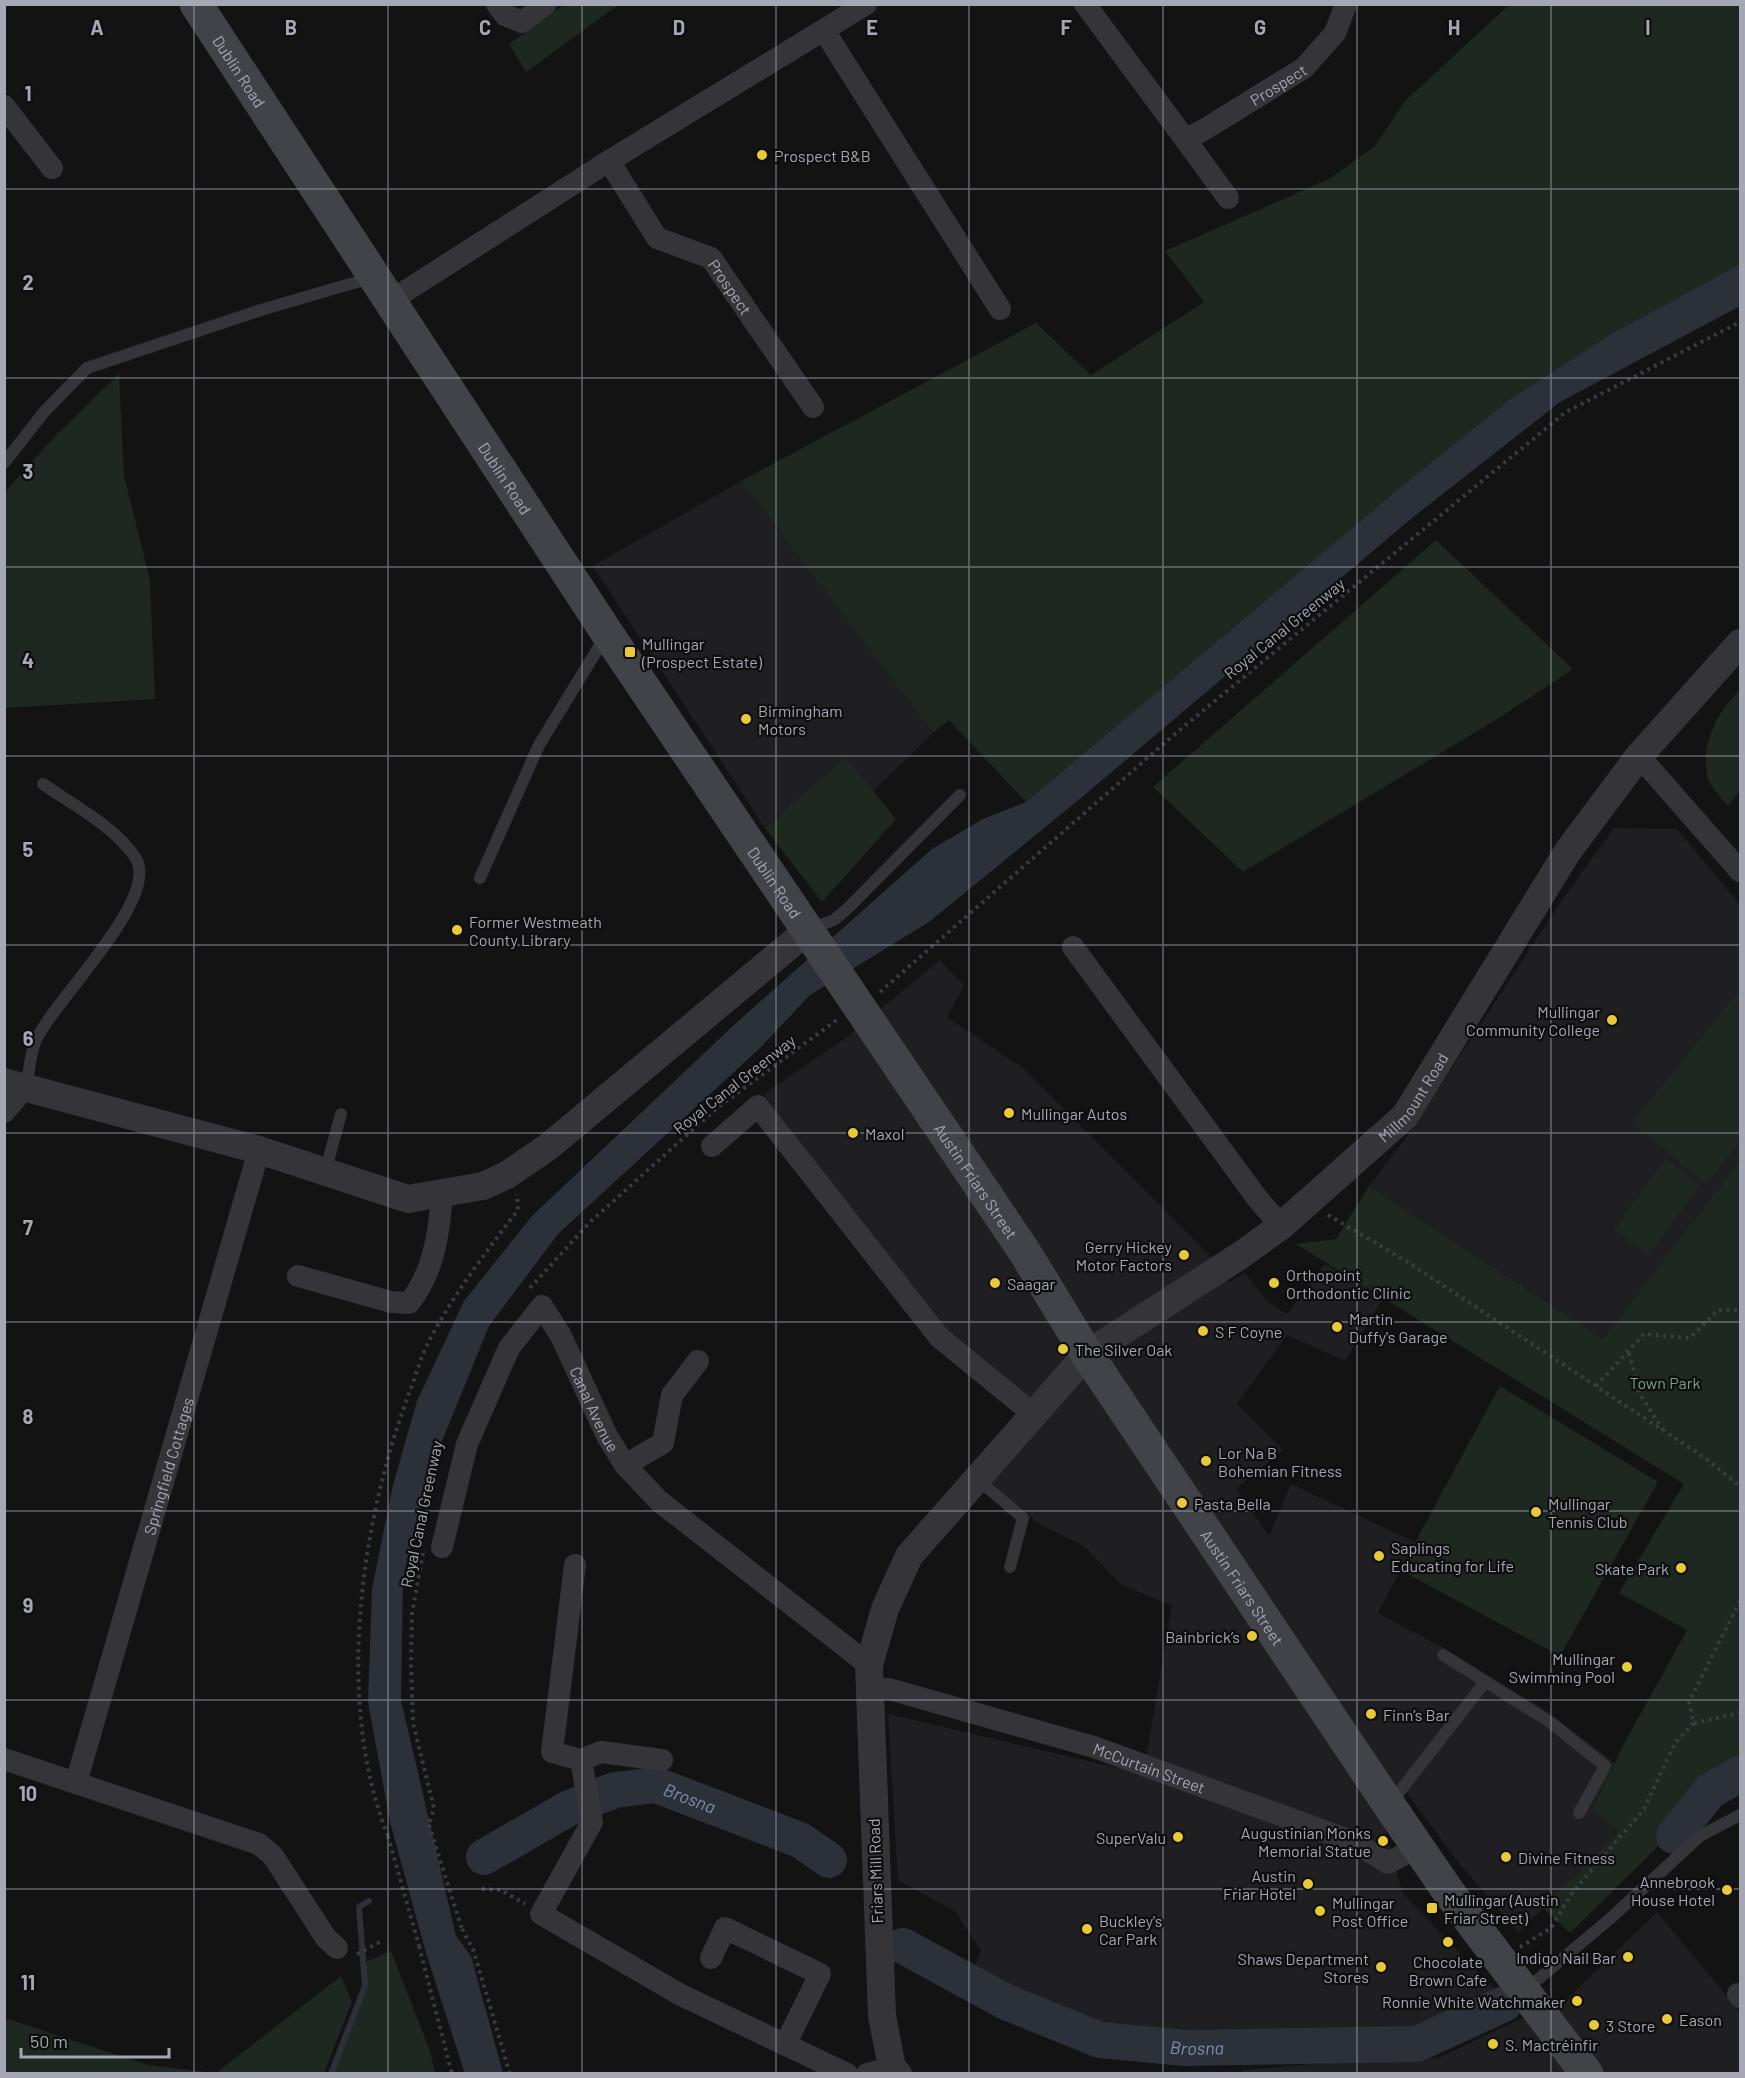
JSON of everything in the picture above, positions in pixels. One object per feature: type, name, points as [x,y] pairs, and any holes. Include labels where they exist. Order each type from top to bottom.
[{"type":"main road","name":"Dublin Road","points":[[196,4],[607,633],[856,1003]]},
{"type":"main road","name":"Austin Friars Street","points":[[856,1003],[1024,1251],[1087,1354],[1389,1805],[1499,1960],[1587,2073]]},
{"type":"street","points":[[497,4],[505,15],[522,22],[546,4]]},
{"type":"street","points":[[382,289],[609,161],[825,32],[866,4]]},
{"type":"street","points":[[1085,4],[1228,198]]},
{"type":"street","name":"Prospect","points":[[1185,139],[1202,131],[1304,68],[1335,33],[1346,4]]},
{"type":"street","points":[[825,32],[1000,309]]},
{"type":"street","points":[[4,106],[11,130],[52,168]]},
{"type":"street","name":"Prospect","points":[[609,161],[657,238],[711,258],[813,407]]},
{"type":"street","name":"Millmount Road","points":[[1087,1354],[1241,1255],[1281,1226],[1405,1116],[1568,851],[1639,756],[1740,643]]},
{"type":"street","points":[[1639,756],[1740,871]]},
{"type":"street","points":[[4,1112],[15,1084],[259,1150],[408,1200],[442,1195],[483,1186],[507,1175],[548,1147],[814,939]]},
{"type":"street","points":[[1073,947],[1257,1198],[1281,1226]]},
{"type":"street","points":[[712,1146],[758,1106],[939,1337],[1032,1413]]},
{"type":"street","name":"Springfield Cottages","points":[[76,1783],[259,1150]]},
{"type":"street","points":[[298,1276],[391,1302],[409,1303],[420,1289],[438,1240],[442,1195]]},
{"type":"street","name":"Canal Avenue","points":[[433,1549],[467,1444],[508,1348],[542,1306],[561,1336],[607,1436],[625,1464],[659,1501],[869,1677]]},
{"type":"street","points":[[869,1677],[885,1609],[909,1556],[1032,1413],[1087,1354]]},
{"type":"street","points":[[625,1464],[663,1443],[672,1395],[698,1360]]},
{"type":"street","points":[[575,1565],[552,1752],[581,1760],[601,1752],[662,1760]]},
{"type":"street","name":"Friars Mill Road","points":[[869,1677],[878,1942],[886,2071]]},
{"type":"street","name":"McCurtain Street","points":[[869,1677],[889,1689],[1094,1747],[1354,1842],[1388,1863],[1418,1847]]},
{"type":"street","points":[[4,1759],[259,1844],[273,1856],[326,1938],[346,1952]]},
{"type":"street","points":[[581,1760],[592,1822],[541,1914],[681,1995],[847,2073]]},
{"type":"street","points":[[711,1958],[725,1928],[820,1974],[785,2045]]},
{"type":"lane","points":[[4,463],[44,412],[87,368],[261,310],[382,289]]},
{"type":"lane","points":[[480,878],[539,745],[607,633]]},
{"type":"lane","points":[[15,1084],[35,1042],[132,907],[142,878],[137,858],[113,834],[43,784]]},
{"type":"lane","points":[[814,939],[960,795]]},
{"type":"lane","points":[[325,1172],[341,1114]]},
{"type":"lane","points":[[976,1478],[1023,1518],[1011,1567]]},
{"type":"lane","points":[[1443,1655],[1550,1722],[1605,1766],[1579,1814]]},
{"type":"lane","points":[[1389,1805],[1485,1682]]},
{"type":"lane","points":[[1523,1991],[1612,1917],[1700,1836],[1740,1815]]},
{"type":"path","name":"Royal Canal Greenway","points":[[525,1296],[590,1222],[717,1108],[856,1003],[1176,733],[1566,412],[1740,322]]},
{"type":"path","points":[[452,2073],[388,1836],[374,1801],[361,1724],[359,1623],[369,1536],[396,1430],[428,1342],[477,1264],[518,1210],[517,1193],[507,1175]]},
{"type":"path","points":[[1314,1197],[1329,1217],[1406,1261],[1664,1431],[1740,1486]]},
{"type":"path","points":[[1596,1386],[1644,1334],[1690,1338],[1718,1310],[1740,1310]]},
{"type":"path","points":[[1628,1352],[1640,1394],[1664,1431]]},
{"type":"path","name":"Royal Canal Greenway","points":[[433,1549],[412,1614],[413,1723],[434,1808],[429,1825],[462,1929],[473,1949],[510,2073]]},
{"type":"path","points":[[1694,1723],[1689,1702],[1740,1601]]},
{"type":"path","points":[[1499,1960],[1551,1928],[1572,1893],[1644,1809],[1675,1743],[1694,1723],[1740,1713]]},
{"type":"path","points":[[482,1889],[501,1890],[541,1914]]},
{"type":"path","points":[[346,1952],[368,1949],[382,1941]]},
{"type":"shaded area","points":[[1740,264],[1740,306],[1560,402],[1412,518],[1081,798],[929,922],[810,995],[759,1049],[558,1234],[489,1326],[427,1478],[403,1578],[401,1700],[456,1936],[471,1956],[503,2073],[465,2074],[426,1953],[390,1822],[368,1702],[372,1589],[393,1485],[417,1401],[464,1301],[532,1216],[735,1024],[932,849],[983,819],[1026,802],[1402,486],[1509,400],[1611,334]]},
{"type":"shaded area","points":[[741,481],[933,733],[873,791],[844,758],[765,828],[593,566]]},
{"type":"shaded area","name":"Mullingar Community College","points":[[1614,828],[1677,829],[1740,905],[1740,1160],[1603,1339],[1369,1186],[1408,1135],[1560,903]]},
{"type":"shaded area","points":[[940,960],[964,986],[947,1017],[1023,1068],[1207,1253],[1229,1282],[1245,1273],[1267,1301],[1287,1314],[1325,1264],[1383,1298],[1345,1361],[1287,1335],[1237,1404],[1283,1450],[1236,1489],[1269,1536],[1291,1484],[1415,1542],[1378,1613],[1449,1651],[1548,1712],[1615,1763],[1592,1810],[1618,1832],[1577,1877],[1518,1932],[1458,1862],[1406,1792],[1382,1815],[1402,1892],[1500,1996],[1447,2019],[1402,2032],[1246,2042],[1152,2036],[1074,2022],[970,1978],[981,1951],[955,1911],[898,1880],[888,1714],[1143,1774],[1172,1606],[1120,1584],[1084,1546],[1041,1525],[985,1478],[1043,1412],[947,1333],[881,1254],[764,1094],[848,1036]]},
{"type":"shaded area","points":[[1657,1912],[1740,2012],[1740,2073],[1243,2074],[1243,2070],[1327,2063],[1438,2058],[1516,2021],[1562,2004]]},
{"type":"green space","points":[[564,5],[618,5],[526,72],[509,44]]},
{"type":"green space","points":[[1509,5],[1740,5],[1740,264],[1611,334],[1509,400],[1402,486],[1026,802],[949,720],[933,733],[741,481],[1036,323],[1091,375],[1204,302],[1165,251],[1329,179],[1374,147],[1405,101]]},
{"type":"green space","points":[[119,374],[124,475],[150,581],[155,699],[5,708],[5,492],[54,437]]},
{"type":"green space","points":[[1436,540],[1573,669],[1499,718],[1243,872],[1153,787]]},
{"type":"green space","points":[[1740,690],[1740,791],[1728,806],[1708,779],[1707,751],[1709,739],[1718,718]]},
{"type":"green space","points":[[845,757],[896,819],[822,902],[765,828]]},
{"type":"green space","points":[[1740,990],[1740,1141],[1706,1184],[1632,1123]]},
{"type":"green space","points":[[1665,1159],[1700,1184],[1649,1255],[1614,1230]]},
{"type":"green space","name":"Town Park","points":[[1740,1160],[1740,1766],[1570,1933],[1543,1908],[1618,1832],[1592,1810],[1627,1738],[1687,1630],[1619,1593],[1684,1484],[1296,1244],[1336,1239],[1369,1186],[1603,1339]]},
{"type":"green space","name":"Mullingar Tennis Club","points":[[1500,1386],[1658,1482],[1560,1656],[1400,1570]]},
{"type":"green space","points":[[391,1951],[430,2051],[435,2073],[331,2073],[365,1986],[363,1963]]},
{"type":"green space","points":[[341,1976],[352,2002],[324,2073],[216,2073]]},
{"type":"green space","points":[[5,2018],[148,2065],[216,2073],[5,2073]]},
{"type":"waterway","name":"Brosna","points":[[1674,1836],[1710,1791],[1740,1774]]},
{"type":"waterway","name":"Brosna","points":[[484,1857],[569,1808],[615,1790],[656,1785],[800,1840],[829,1860]]},
{"type":"waterway","name":"Brosna","points":[[331,2074],[365,1986],[359,1907],[369,1901]]},
{"type":"waterway","name":"Brosna","points":[[903,1946],[1006,2002],[1100,2040],[1185,2048],[1417,2044],[1504,2004]]},
{"type":"place","name":"Prospect B&B","points":[[762,155]]},
{"type":"place","name":"Mullingar (Prospect Estate)","points":[[630,652]]},
{"type":"place","name":"Birmingham Motors","points":[[746,719]]},
{"type":"place","name":"Former Westmeath County Library","points":[[457,930]]},
{"type":"place","name":"Mullingar Community College","points":[[1612,1020]]},
{"type":"place","name":"Mullingar Autos","points":[[1009,1113]]},
{"type":"place","name":"Maxol","points":[[853,1133]]},
{"type":"place","name":"Gerry Hickey Motor Factors","points":[[1184,1255]]},
{"type":"place","name":"Saagar","points":[[995,1283]]},
{"type":"place","name":"Orthopoint Orthodontic Clinic","points":[[1274,1283]]},
{"type":"place","name":"Martin Duffy's Garage","points":[[1337,1327]]},
{"type":"place","name":"S F Coyne","points":[[1203,1331]]},
{"type":"place","name":"The Silver Oak","points":[[1063,1349]]},
{"type":"place","name":"Lor Na B Bohemian Fitness","points":[[1206,1461]]},
{"type":"place","name":"Pasta Bella","points":[[1182,1503]]},
{"type":"place","name":"Mullingar Tennis Club","points":[[1536,1512]]},
{"type":"place","name":"Saplings Educating for Life","points":[[1379,1556]]},
{"type":"place","name":"Skate Park","points":[[1681,1568]]},
{"type":"place","name":"Bainbrick’s","points":[[1252,1636]]},
{"type":"place","name":"Mullingar Swimming Pool","points":[[1627,1667]]},
{"type":"place","name":"Finn’s Bar","points":[[1371,1714]]},
{"type":"place","name":"SuperValu","points":[[1178,1837]]},
{"type":"place","name":"Augustinian Monks Memorial Statue","points":[[1383,1841]]},
{"type":"place","name":"Divine Fitness","points":[[1506,1857]]},
{"type":"place","name":"Austin Friar Hotel","points":[[1308,1884]]},
{"type":"place","name":"Annebrook House Hotel","points":[[1727,1890]]},
{"type":"place","name":"Mullingar (Austin Friar Street)","points":[[1432,1908]]},
{"type":"place","name":"Mullingar Post Office","points":[[1320,1911]]},
{"type":"place","name":"Buckley's Car Park","points":[[1087,1929]]},
{"type":"place","name":"Chocolate Brown Cafe","points":[[1448,1942]]},
{"type":"place","name":"Indigo Nail Bar","points":[[1628,1957]]},
{"type":"place","name":"Shaws Department Stores","points":[[1381,1967]]},
{"type":"place","name":"Ronnie White Watchmaker","points":[[1577,2001]]},
{"type":"place","name":"Eason","points":[[1667,2019]]},
{"type":"place","name":"3 Store","points":[[1594,2025]]},
{"type":"place","name":"S. Mactréinfir","points":[[1493,2044]]}]
